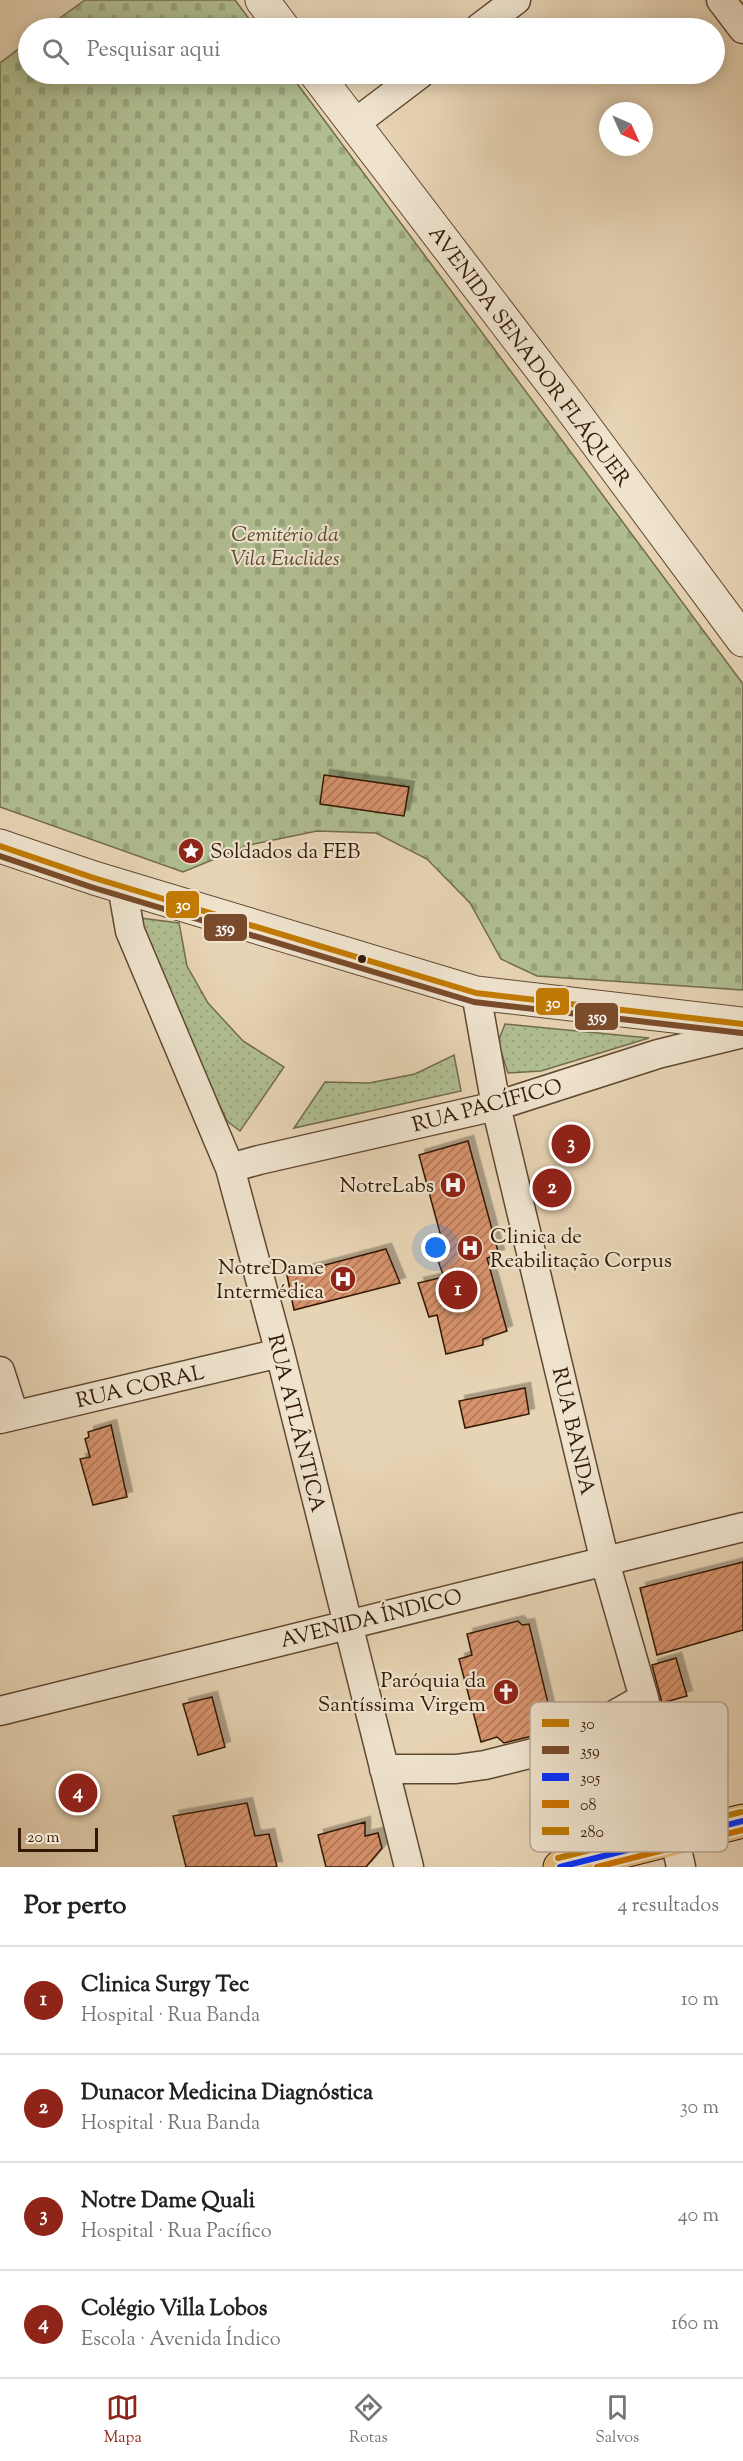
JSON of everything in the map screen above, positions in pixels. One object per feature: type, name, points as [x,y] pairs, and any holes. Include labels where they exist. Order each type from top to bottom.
[{"type":"main road","points":[[728,1828],[743,1821]]},
{"type":"main road","points":[[560,1867],[678,1853]]},
{"type":"street","points":[[262,0],[276,18]]},
{"type":"street","points":[[492,18],[516,0]]},
{"type":"street","points":[[721,0],[743,29]]},
{"type":"street","name":"AVENIDA SENADOR FLÁQUER","points":[[324,84],[565,400],[743,640]]},
{"type":"street","points":[[354,124],[407,84]]},
{"type":"street","points":[[0,846],[122,886],[476,993],[743,1024]]},
{"type":"street","name":"RUA ATLÂNTICA","points":[[122,886],[130,931],[230,1168],[280,1353],[409,1867]]},
{"type":"street","name":"RUA BANDA","points":[[476,993],[496,1106],[605,1562],[645,1702]]},
{"type":"street","name":"RUA PACÍFICO","points":[[230,1168],[496,1106],[658,1054],[743,1034]]},
{"type":"street","name":"RUA CORAL","points":[[7,1417],[280,1353]]},
{"type":"street","points":[[0,1371],[7,1417]]},
{"type":"street","name":"AVENIDA ÍNDICO","points":[[0,1711],[347,1626],[493,1587],[605,1562],[743,1527]]},
{"type":"street","points":[[637,1702],[644,1698]]},
{"type":"street","points":[[384,1768],[456,1769],[485,1765],[530,1754]]},
{"type":"green space","points":[[85,0],[235,0],[248,18],[60,18]]},
{"type":"green space","name":"Cemitério da Vila Euclides","points":[[18,50],[18,84],[297,84],[743,684],[743,990],[537,976],[501,959],[470,903],[427,859],[376,833],[317,831],[249,845],[183,872],[0,807],[0,63]]},
{"type":"green space","points":[[140,918],[179,923],[187,966],[208,1003],[243,1041],[284,1067],[240,1131],[227,1121],[146,947]]},
{"type":"green space","points":[[505,1024],[649,1038],[541,1071],[508,1073],[498,1042]]},
{"type":"green space","points":[[454,1055],[461,1091],[294,1128],[325,1082],[369,1083],[415,1074]]},
{"type":"building","points":[[324,775],[409,787],[404,816],[320,804]]},
{"type":"building","points":[[468,1141],[499,1255],[487,1258],[507,1331],[483,1339],[483,1345],[446,1354],[437,1315],[429,1317],[418,1283],[444,1277],[434,1250],[444,1248],[419,1155]]},
{"type":"building","name":"NotreDame Intermédica","points":[[386,1249],[400,1283],[294,1310],[287,1275]]},
{"type":"building","points":[[525,1388],[529,1414],[465,1428],[459,1401]]},
{"type":"building","points":[[111,1425],[127,1497],[93,1505],[80,1459],[90,1457],[85,1439],[89,1437],[88,1432]]},
{"type":"building","points":[[743,1562],[743,1630],[657,1655],[640,1588]]},
{"type":"building","name":"Paróquia da Santíssima Virgem","points":[[518,1621],[522,1625],[529,1624],[548,1702],[530,1702],[530,1736],[504,1743],[497,1737],[481,1742],[459,1659],[472,1655],[467,1634]]},
{"type":"building","points":[[676,1658],[687,1696],[662,1702],[652,1665]]},
{"type":"building","points":[[212,1697],[225,1747],[198,1755],[183,1704]]},
{"type":"building","points":[[247,1803],[255,1836],[269,1834],[277,1867],[186,1867],[173,1816]]},
{"type":"building","points":[[365,1822],[365,1836],[378,1833],[382,1848],[366,1867],[326,1867],[318,1835]]},
{"type":"transit line","name":"30","points":[[0,846],[94,878],[476,993],[743,1024]]},
{"type":"transit line","name":"359","points":[[0,856],[91,887],[474,1002],[742,1033]]},
{"type":"transit line","name":"280","points":[[728,1815],[741,1812]]},
{"type":"transit line","name":"305","points":[[728,1825],[743,1821]]},
{"type":"transit line","name":"08","points":[[728,1834],[743,1830]]},
{"type":"transit line","name":"280","points":[[558,1858],[582,1852]]},
{"type":"transit line","name":"305","points":[[560,1867],[620,1852]]},
{"type":"transit line","name":"08","points":[[597,1867],[656,1852]]},
{"type":"place","name":"Soldados da FEB","points":[[191,851]]},
{"type":"place","name":"Notre Dame Quali","points":[[571,1144]]},
{"type":"place","name":"NotreLabs","points":[[453,1185]]},
{"type":"place","name":"Dunacor Medicina Diagnóstica","points":[[552,1188]]},
{"type":"place","name":"Clinica de Reabilitação Corpus","points":[[470,1248]]},
{"type":"place","name":"NotreDame Intermédica","points":[[343,1279]]},
{"type":"place","name":"Clinica Surgy Tec","points":[[458,1290]]},
{"type":"place","name":"Paróquia da Santíssima Virgem","points":[[506,1692]]},
{"type":"place","name":"Colégio Villa Lobos","points":[[78,1793]]}]
